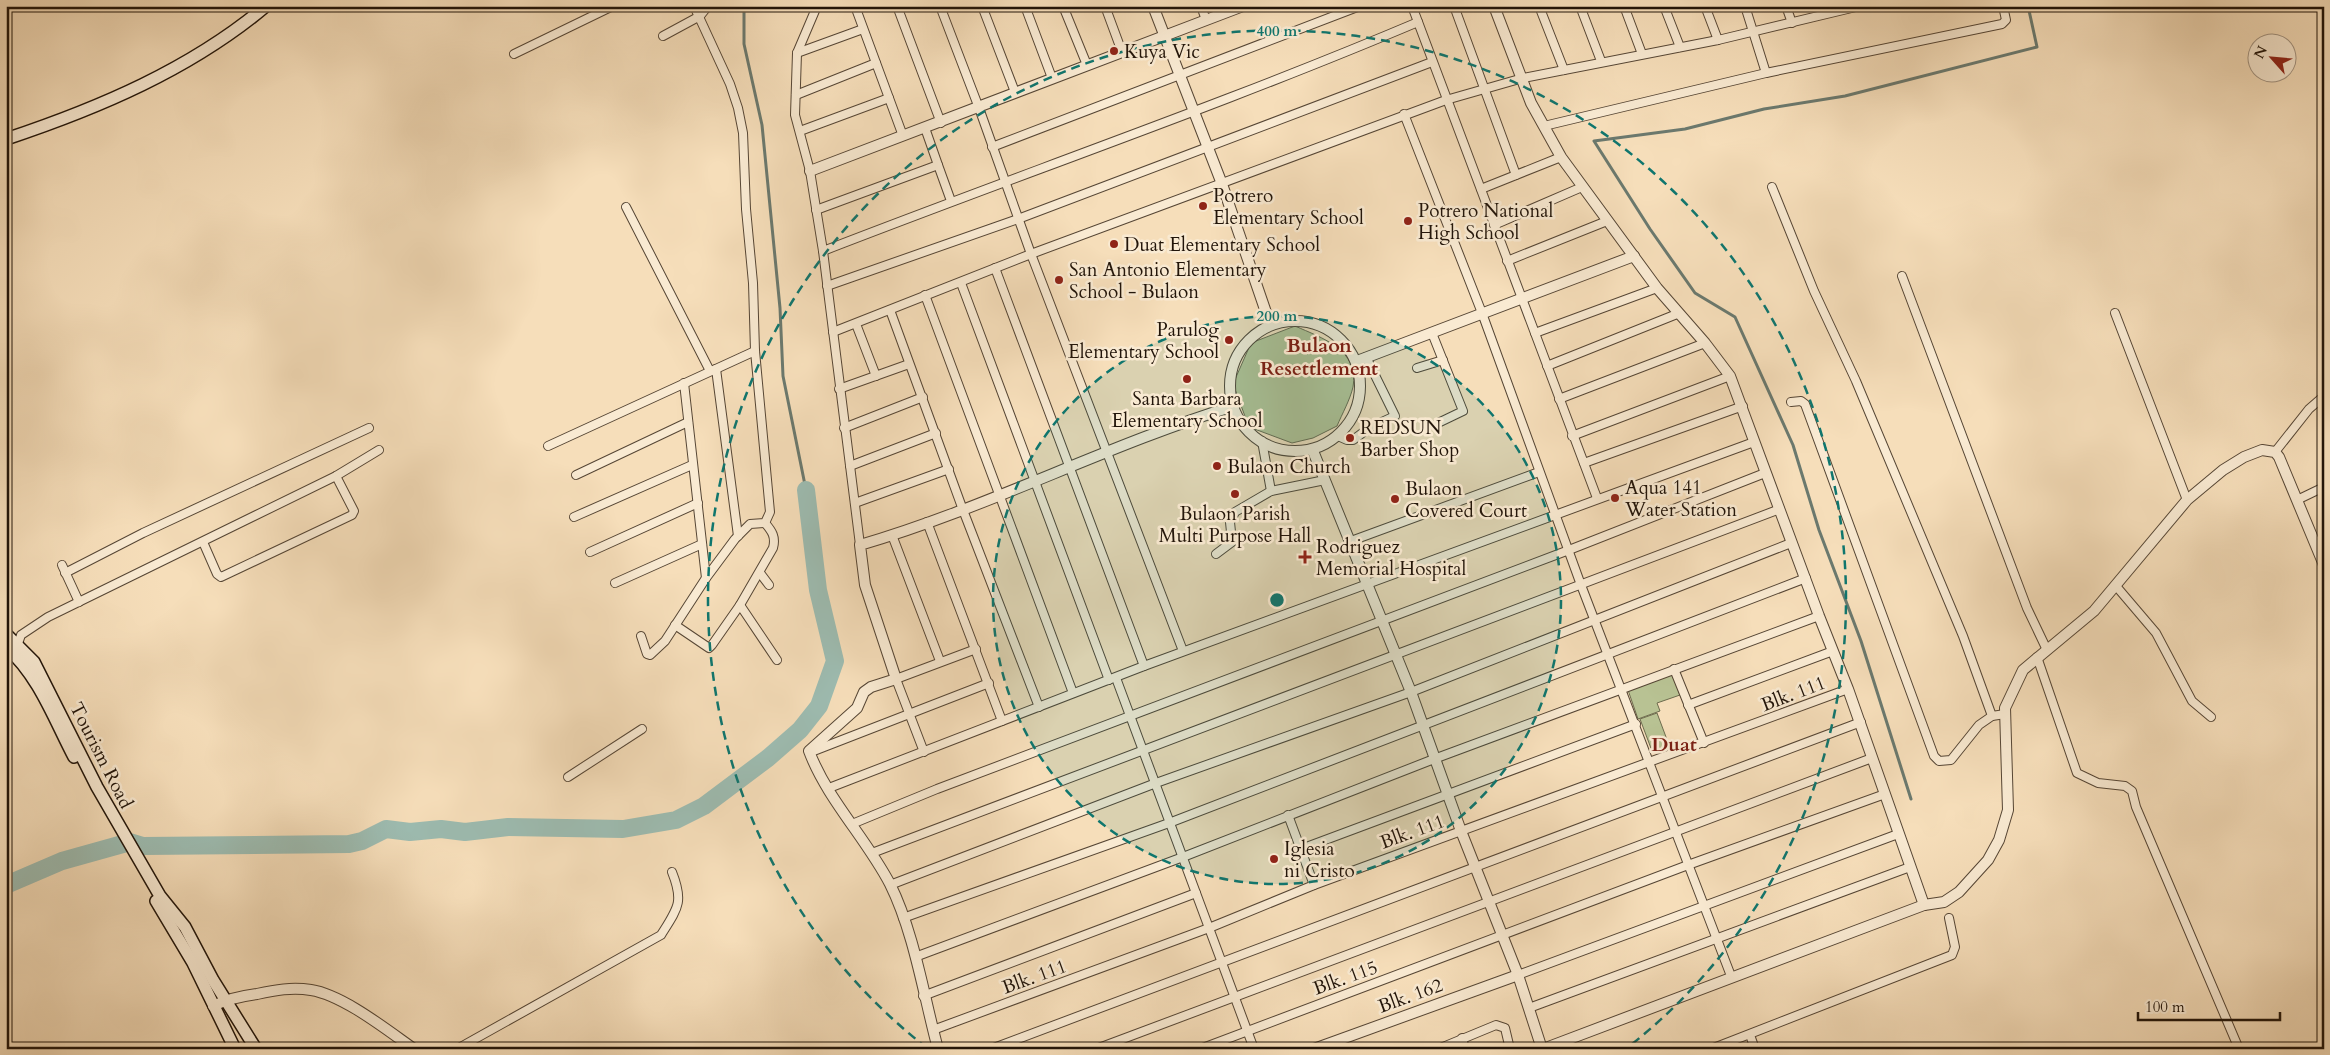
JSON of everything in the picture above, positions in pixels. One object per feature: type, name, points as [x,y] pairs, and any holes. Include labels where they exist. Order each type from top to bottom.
[{"type":"main road","points":[[6,139],[120,96],[175,67],[247,22],[266,6]]},
{"type":"main road","name":"Tourism Road","points":[[6,634],[12,648],[38,687],[158,898]]},
{"type":"main road","name":"Tourism Road","points":[[12,648],[34,662],[99,797]]},
{"type":"main road","points":[[158,898],[193,963],[212,1006],[235,1049]]},
{"type":"main road","points":[[158,898],[185,927],[224,1000],[256,1049]]},
{"type":"street","points":[[514,54],[613,6]]},
{"type":"street","points":[[675,625],[709,648],[740,606],[760,573],[773,548],[774,540],[772,532],[766,523],[770,506],[762,445],[755,351],[754,283],[746,209],[743,133],[738,108],[730,84],[694,6]]},
{"type":"street","points":[[663,36],[700,16],[708,6]]},
{"type":"street","points":[[817,6],[798,53],[795,115],[810,171],[823,251],[865,585],[896,679],[924,752]]},
{"type":"street","points":[[855,6],[903,136]]},
{"type":"street","points":[[897,6],[941,123]]},
{"type":"street","points":[[940,6],[1031,254],[1183,651]]},
{"type":"street","points":[[982,6],[1015,92]]},
{"type":"street","points":[[1025,6],[1052,78]]},
{"type":"street","points":[[1064,6],[1087,65]]},
{"type":"street","points":[[1105,6],[1122,52]]},
{"type":"street","points":[[1153,6],[1178,75],[1222,184],[1270,324]]},
{"type":"street","points":[[1201,6],[1206,20]]},
{"type":"street","points":[[992,147],[1360,6]]},
{"type":"street","points":[[1412,6],[1572,436],[1597,498]]},
{"type":"street","points":[[1454,6],[1516,175]]},
{"type":"street","points":[[1494,6],[1531,102],[1561,157],[1677,314],[1705,342],[1730,376],[1743,406],[1765,473],[1848,689],[1924,906]]},
{"type":"street","points":[[1539,6],[1564,70]]},
{"type":"street","points":[[1580,6],[1601,61]]},
{"type":"street","points":[[1624,6],[1642,54]]},
{"type":"street","points":[[1664,6],[1680,47]]},
{"type":"street","points":[[1705,6],[1718,40]]},
{"type":"street","points":[[1744,6],[1766,73]]},
{"type":"street","points":[[1786,6],[1792,23]]},
{"type":"street","points":[[833,332],[1031,254],[1446,100],[1523,78],[1601,61],[1718,40],[1792,23],[1829,10],[1860,6]]},
{"type":"street","points":[[1544,126],[1766,73],[2002,24],[2006,20],[2003,6]]},
{"type":"street","points":[[810,171],[941,123],[1015,92],[1241,7]]},
{"type":"street","points":[[823,251],[1004,181],[1305,70],[1418,22]]},
{"type":"street","points":[[798,53],[863,29]]},
{"type":"street","points":[[827,286],[1018,219],[1432,62]]},
{"type":"street","points":[[796,95],[876,63]]},
{"type":"street","points":[[800,131],[889,98]]},
{"type":"street","points":[[1404,114],[1482,313],[1539,472],[1731,976]]},
{"type":"street","points":[[925,128],[951,201]]},
{"type":"street","points":[[1481,189],[1561,157]]},
{"type":"street","points":[[816,210],[938,165]]},
{"type":"street","points":[[1494,225],[1582,187]]},
{"type":"street","points":[[1772,187],[1814,291],[1856,381],[1963,636],[1992,716]]},
{"type":"street","points":[[626,208],[713,370],[738,536]]},
{"type":"street","points":[[1507,261],[1607,221]]},
{"type":"street","points":[[1362,359],[1634,256]]},
{"type":"street","points":[[995,268],[1144,666]]},
{"type":"street","points":[[1902,276],[2027,608],[2047,650]]},
{"type":"street","points":[[961,282],[1034,482],[1112,679],[1130,717],[1156,783],[1169,823],[1236,996],[1254,1049]]},
{"type":"street","points":[[1534,333],[1657,288]]},
{"type":"street","points":[[925,295],[1073,693]]},
{"type":"street","points":[[890,310],[936,433],[962,510],[1039,707]]},
{"type":"street","points":[[2115,313],[2187,500]]},
{"type":"street","points":[[1547,366],[1677,314]]},
{"type":"street","points":[[1338,436],[1347,440],[1353,440],[1369,428],[1395,416],[1362,359],[1340,336],[1318,323],[1297,319],[1270,324],[1246,341],[1233,366],[1230,388],[1234,406],[1239,419],[1251,435],[1290,452],[1313,451],[1338,436],[1355,410],[1362,359]]},
{"type":"street","points":[[856,324],[876,376]]},
{"type":"street","points":[[1432,332],[1463,411],[1438,423]]},
{"type":"street","points":[[1559,399],[1705,342]]},
{"type":"street","points":[[548,446],[755,351]]},
{"type":"street","points":[[1417,368],[1442,360]]},
{"type":"street","points":[[839,389],[909,364]]},
{"type":"street","points":[[1572,436],[1730,376]]},
{"type":"street","points":[[684,383],[706,578]]},
{"type":"street","points":[[2275,452],[2309,409],[2324,396]]},
{"type":"street","points":[[844,428],[923,398]]},
{"type":"street","points":[[1791,402],[1801,401],[1805,404],[1934,756],[1939,761],[1951,760],[1979,725],[1992,716],[2005,714]]},
{"type":"street","points":[[860,545],[892,536],[962,510],[1106,452],[1234,406]]},
{"type":"street","points":[[1584,463],[1743,406]]},
{"type":"street","points":[[576,475],[688,422]]},
{"type":"street","points":[[65,573],[143,533],[369,428]]},
{"type":"street","points":[[850,466],[936,433]]},
{"type":"street","points":[[1262,441],[1271,491]]},
{"type":"street","points":[[829,788],[1183,651],[1369,585],[1597,498],[1754,442]]},
{"type":"street","points":[[12,648],[21,635],[29,628],[336,476],[379,450]]},
{"type":"street","points":[[1313,451],[1369,585],[1394,655],[1411,692],[1447,794],[1518,975],[1542,1049],[1731,976],[1924,906],[1944,902],[1959,892],[1988,860],[1998,840],[2008,810],[2005,708],[2017,679],[2030,662],[2094,611],[2187,500],[2244,457],[2262,450],[2275,452]]},
{"type":"street","points":[[2275,452],[2324,565]]},
{"type":"street","points":[[574,518],[692,465]]},
{"type":"street","points":[[855,503],[948,469]]},
{"type":"street","points":[[1351,542],[1539,472]]},
{"type":"street","points":[[852,824],[937,789],[1569,550],[1765,473]]},
{"type":"street","points":[[203,542],[217,574],[221,577],[352,515],[354,511],[336,476]]},
{"type":"street","points":[[1216,554],[1232,542],[1230,522],[1235,512],[1271,491],[1325,480]]},
{"type":"street","points":[[2297,500],[2324,487]]},
{"type":"street","points":[[590,552],[698,503]]},
{"type":"street","points":[[872,853],[1780,509]]},
{"type":"street","points":[[927,522],[1002,721]]},
{"type":"street","points":[[640,636],[647,654],[650,655],[664,641],[706,578],[738,536],[750,524],[766,523]]},
{"type":"street","points":[[892,536],[940,661]]},
{"type":"street","points":[[890,885],[1156,783],[1411,692],[1595,618],[1792,543]]},
{"type":"street","points":[[615,583],[702,544]]},
{"type":"street","points":[[62,565],[79,602]]},
{"type":"street","points":[[760,573],[769,585]]},
{"type":"street","points":[[904,918],[1169,823],[1421,724],[1806,578]]},
{"type":"street","points":[[2116,586],[2156,633],[2192,701],[2211,717]]},
{"type":"street","points":[[740,606],[777,660]]},
{"type":"street","points":[[915,957],[1183,857],[1434,758],[1819,616]]},
{"type":"street","points":[[938,1049],[904,918],[890,885],[872,853],[829,788],[809,753],[809,748],[857,708],[864,692],[871,687],[976,649]]},
{"type":"street","points":[[1688,705],[1833,651]]},
{"type":"street","points":[[2037,657],[2076,773],[2098,783],[2125,786],[2132,791],[2136,807],[2239,1049]]},
{"type":"street","points":[[1674,669],[1704,743]]},
{"type":"street","points":[[809,753],[909,712],[989,683]]},
{"type":"street","name":"Blk. 111","points":[[933,1030],[1209,928],[1314,885],[1848,689]]},
{"type":"street","points":[[991,1049],[1860,722]]},
{"type":"street","points":[[1302,849],[1636,724]]},
{"type":"street","points":[[568,777],[642,729]]},
{"type":"street","points":[[1096,1049],[1872,758]]},
{"type":"street","name":"Blk. 115","points":[[1200,1049],[1688,865],[1885,794]]},
{"type":"street","points":[[1288,815],[1314,885]]},
{"type":"street","points":[[1518,975],[1705,904],[1898,834]]},
{"type":"street","points":[[1529,1008],[1910,868]]},
{"type":"street","points":[[457,1049],[661,935],[674,913],[680,892],[672,872]]},
{"type":"street","points":[[923,996],[1196,893]]},
{"type":"street","points":[[1711,1049],[1750,1035],[1854,991],[1952,955],[1955,947],[1949,918]]},
{"type":"street","name":"Blk. 162","points":[[1314,1049],[1518,975]]},
{"type":"street","points":[[212,1006],[224,1000],[292,988],[311,990],[352,1007],[414,1049]]},
{"type":"street","points":[[1438,1049],[1462,1038],[1501,1026],[1504,1028],[1510,1049]]},
{"type":"street","points":[[1750,1035],[1755,1049]]},
{"type":"street","points":[[1462,1038],[1465,1049]]},
{"type":"green space","points":[[1295,326],[1337,347],[1351,364],[1354,374],[1352,392],[1337,426],[1313,438],[1292,443],[1249,427],[1233,384],[1251,343]]},
{"type":"green space","points":[[1672,673],[1680,695],[1657,703],[1660,711],[1638,719],[1628,690]]},
{"type":"green space","points":[[1657,713],[1669,745],[1652,751],[1640,719]]},
{"type":"waterway","points":[[748,6],[744,12],[744,44],[762,125],[780,308],[783,376],[806,490]]},
{"type":"waterway","points":[[1911,799],[1861,641],[1819,530],[1793,445],[1735,317],[1695,293],[1650,229],[1594,141],[1685,129],[1764,109],[1845,96],[2037,47],[2028,6]]},
{"type":"waterway","points":[[6,885],[62,861],[130,842],[143,846],[349,844],[362,841],[386,829],[410,832],[441,829],[465,832],[508,827],[623,829],[676,820],[704,806],[768,758],[800,730],[819,706],[835,661],[818,590],[806,490]]},
{"type":"place","name":"Kuya Vic","points":[[1114,51]]},
{"type":"place","name":"Potrero Elementary School","points":[[1203,206]]},
{"type":"place","name":"Potrero National High School","points":[[1408,221]]},
{"type":"place","name":"Duat Elementary School","points":[[1114,244]]},
{"type":"place","name":"San Antonio Elementary School - Bulaon","points":[[1059,280]]},
{"type":"place","name":"Parulog Elementary School","points":[[1229,340]]},
{"type":"place","name":"Santa Barbara Elementary School","points":[[1187,379]]},
{"type":"place","name":"REDSUN Barber Shop","points":[[1350,438]]},
{"type":"place","name":"Bulaon Church","points":[[1217,466]]},
{"type":"place","name":"Bulaon Parish Multi Purpose Hall","points":[[1235,494]]},
{"type":"place","name":"Aqua 141 Water Station","points":[[1615,498]]},
{"type":"place","name":"Bulaon Covered Court","points":[[1395,499]]},
{"type":"place","name":"Rodriguez Memorial Hospital","points":[[1305,557]]},
{"type":"place","name":"Iglesia ni Cristo","points":[[1274,859]]},
{"type":"district","name":"Bulaon Resettlement","points":[[1319,356]]},
{"type":"district","name":"Duat","points":[[1674,744]]}]
